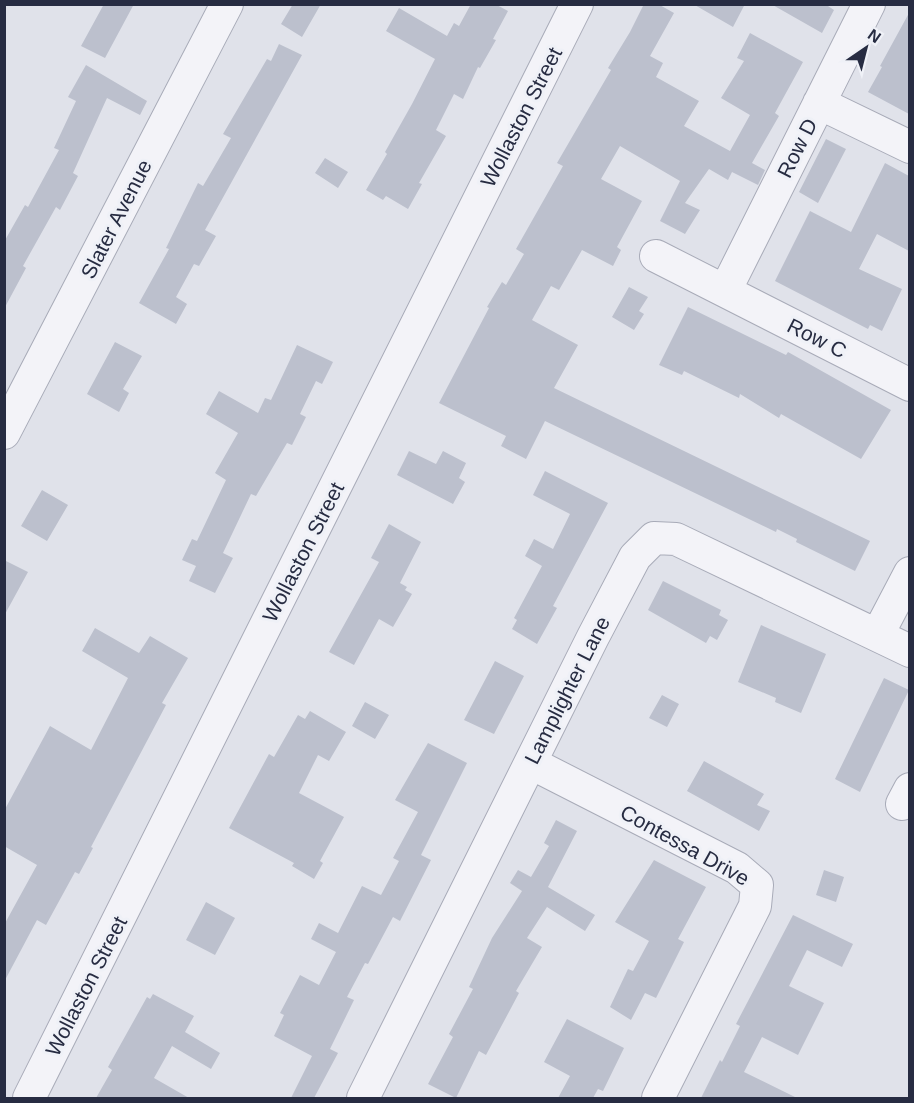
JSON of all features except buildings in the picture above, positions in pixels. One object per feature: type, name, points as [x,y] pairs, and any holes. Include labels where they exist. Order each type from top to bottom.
[{"type":"street","name":"Slater Avenue","points":[[7,420],[227,4]]},
{"type":"street","name":"Wollaston Street","points":[[29,1098],[578,4]]},
{"type":"street","name":"Row D","points":[[725,291],[869,4]]},
{"type":"street","points":[[819,103],[909,147]]},
{"type":"street","name":"Row C","points":[[656,256],[909,385]]},
{"type":"street","name":"Lamplighter Lane","points":[[363,1098],[635,557],[654,538],[676,539],[878,634],[909,651]]},
{"type":"street","points":[[878,634],[909,573]]},
{"type":"street","name":"Contessa Drive","points":[[531,763],[737,868],[758,885],[755,906],[658,1098]]}]
